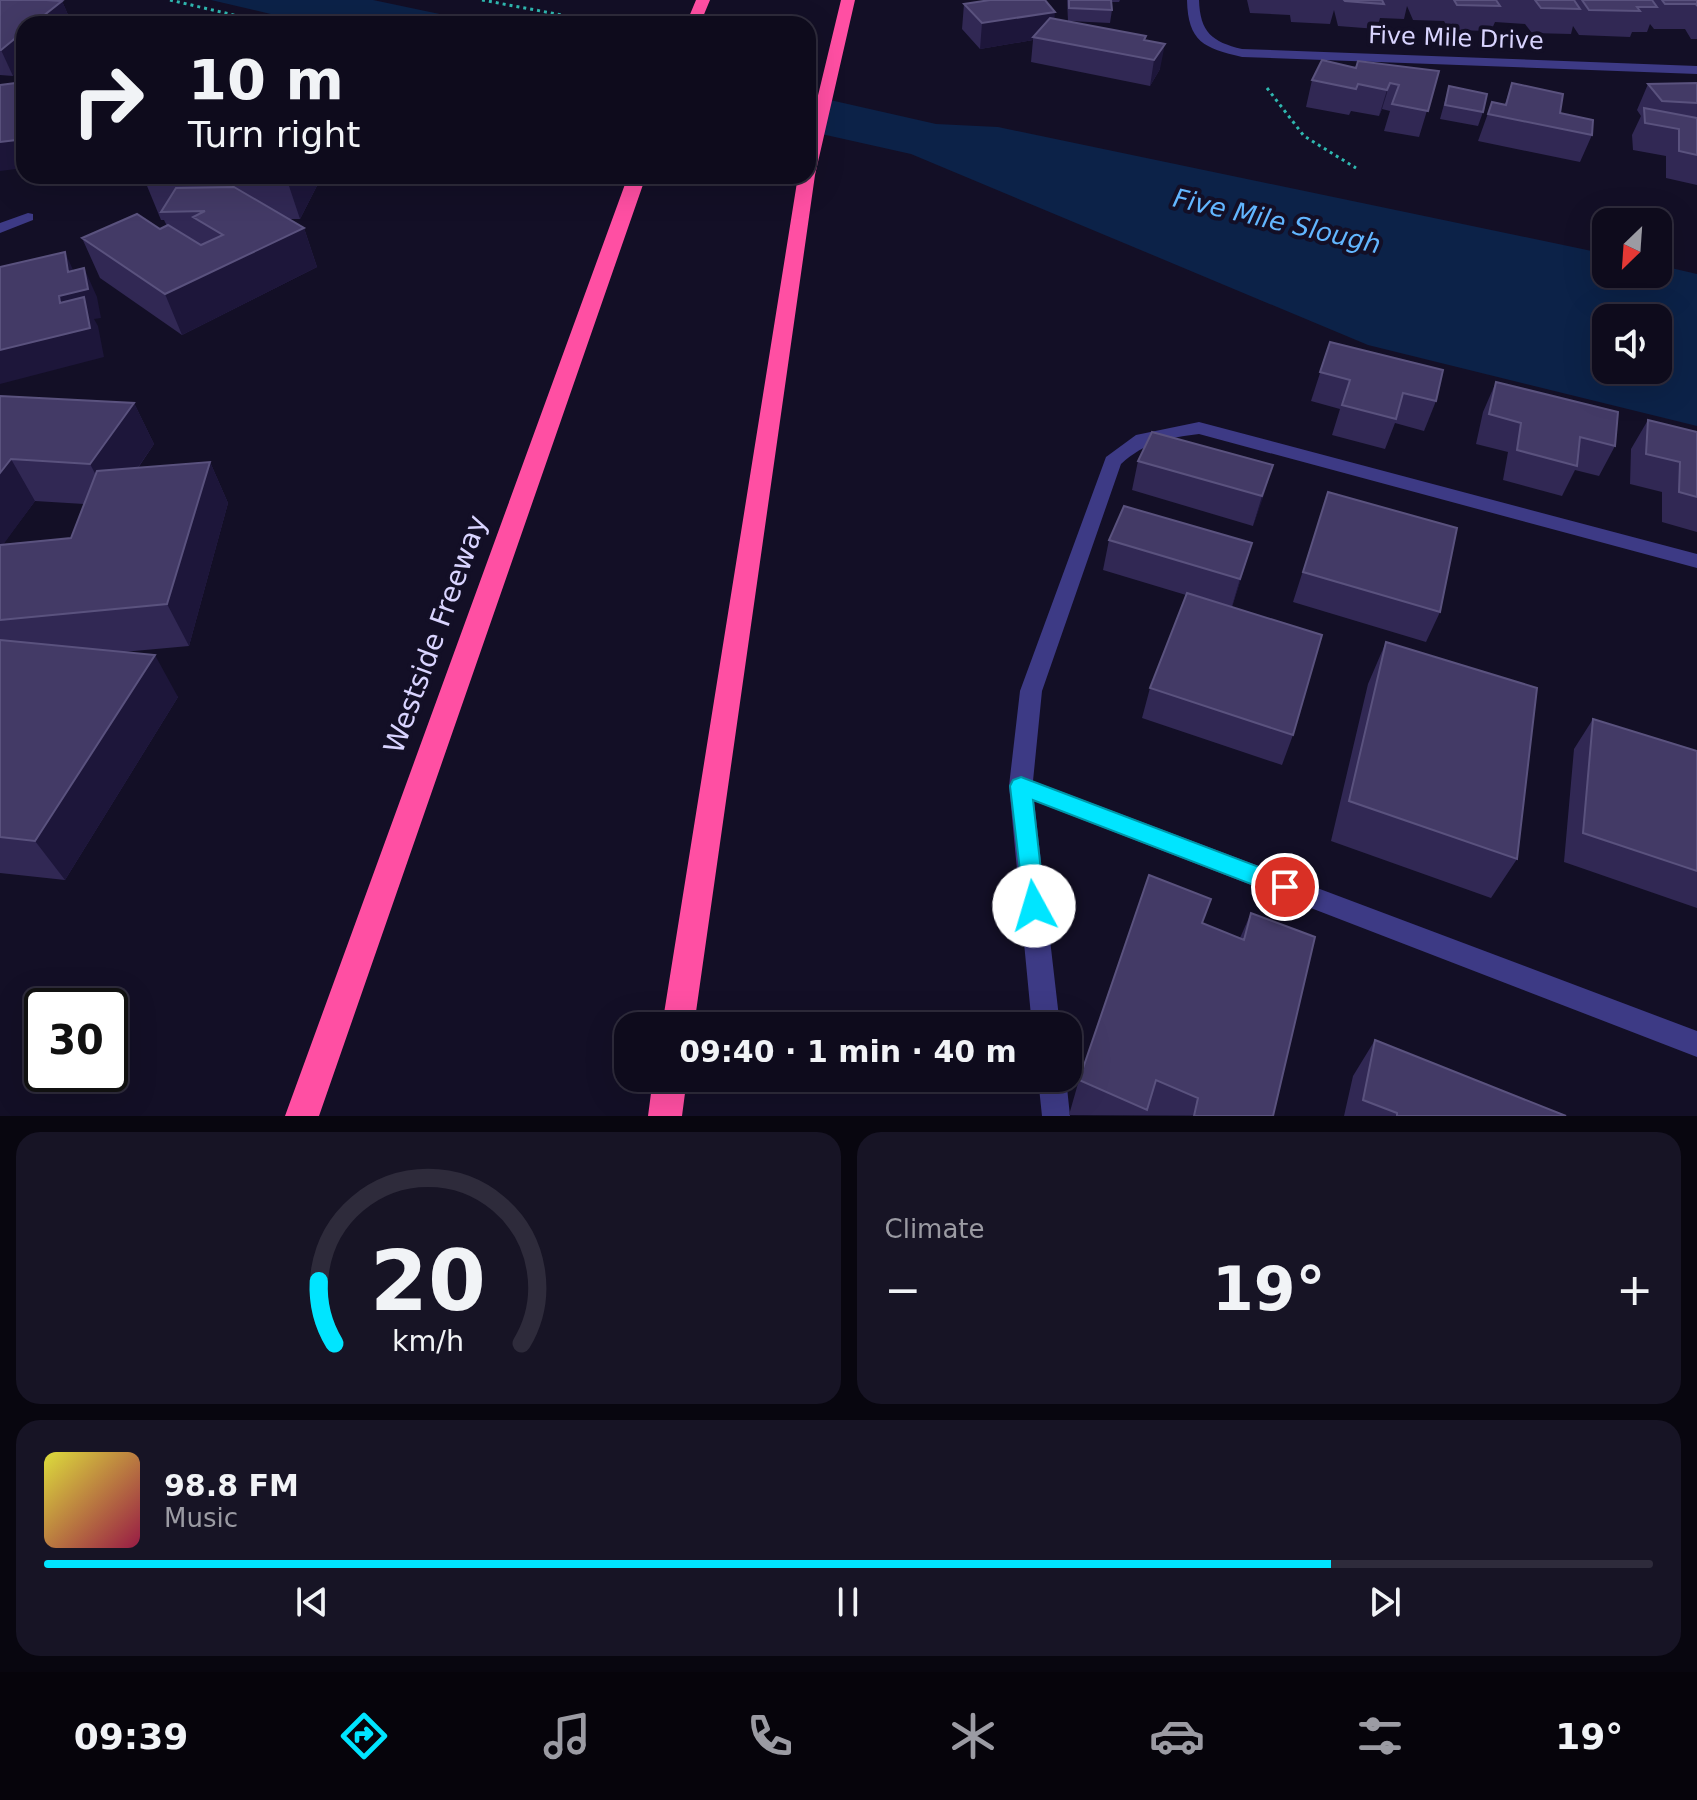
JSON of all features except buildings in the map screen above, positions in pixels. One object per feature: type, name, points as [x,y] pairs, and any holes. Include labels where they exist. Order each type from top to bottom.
[{"type":"highway","points":[[816,137],[848,0]]},
{"type":"highway","name":"Westside Freeway","points":[[302,1116],[634,184]]},
{"type":"highway","points":[[680,1012],[806,184]]},
{"type":"highway","points":[[665,1116],[668,1092]]},
{"type":"street","name":"Five Mile Drive","points":[[1193,0],[1192,24],[1198,35],[1214,45],[1242,53],[1697,70]]},
{"type":"street","points":[[0,228],[28,217]]},
{"type":"street","points":[[1045,1012],[1021,786],[1031,691],[1113,461],[1133,442],[1155,434],[1199,428],[1697,561]]},
{"type":"street","points":[[1021,786],[1697,1044]]},
{"type":"street","points":[[1053,1092],[1056,1116]]},
{"type":"path","points":[[170,0],[238,16]]},
{"type":"path","points":[[482,0],[567,16]]},
{"type":"path","points":[[1274,98],[1287,120],[1310,143],[1356,168]]},
{"type":"water","points":[[211,0],[373,0],[449,16],[279,16]]},
{"type":"water","name":"Five Mile Slough","points":[[816,97],[936,124],[998,127],[1592,251],[1592,288],[1672,288],[1672,268],[1697,274],[1697,426],[1368,345],[911,154],[816,133]]},
{"type":"route","points":[[1034,906],[1021,786],[1285,887]]}]
